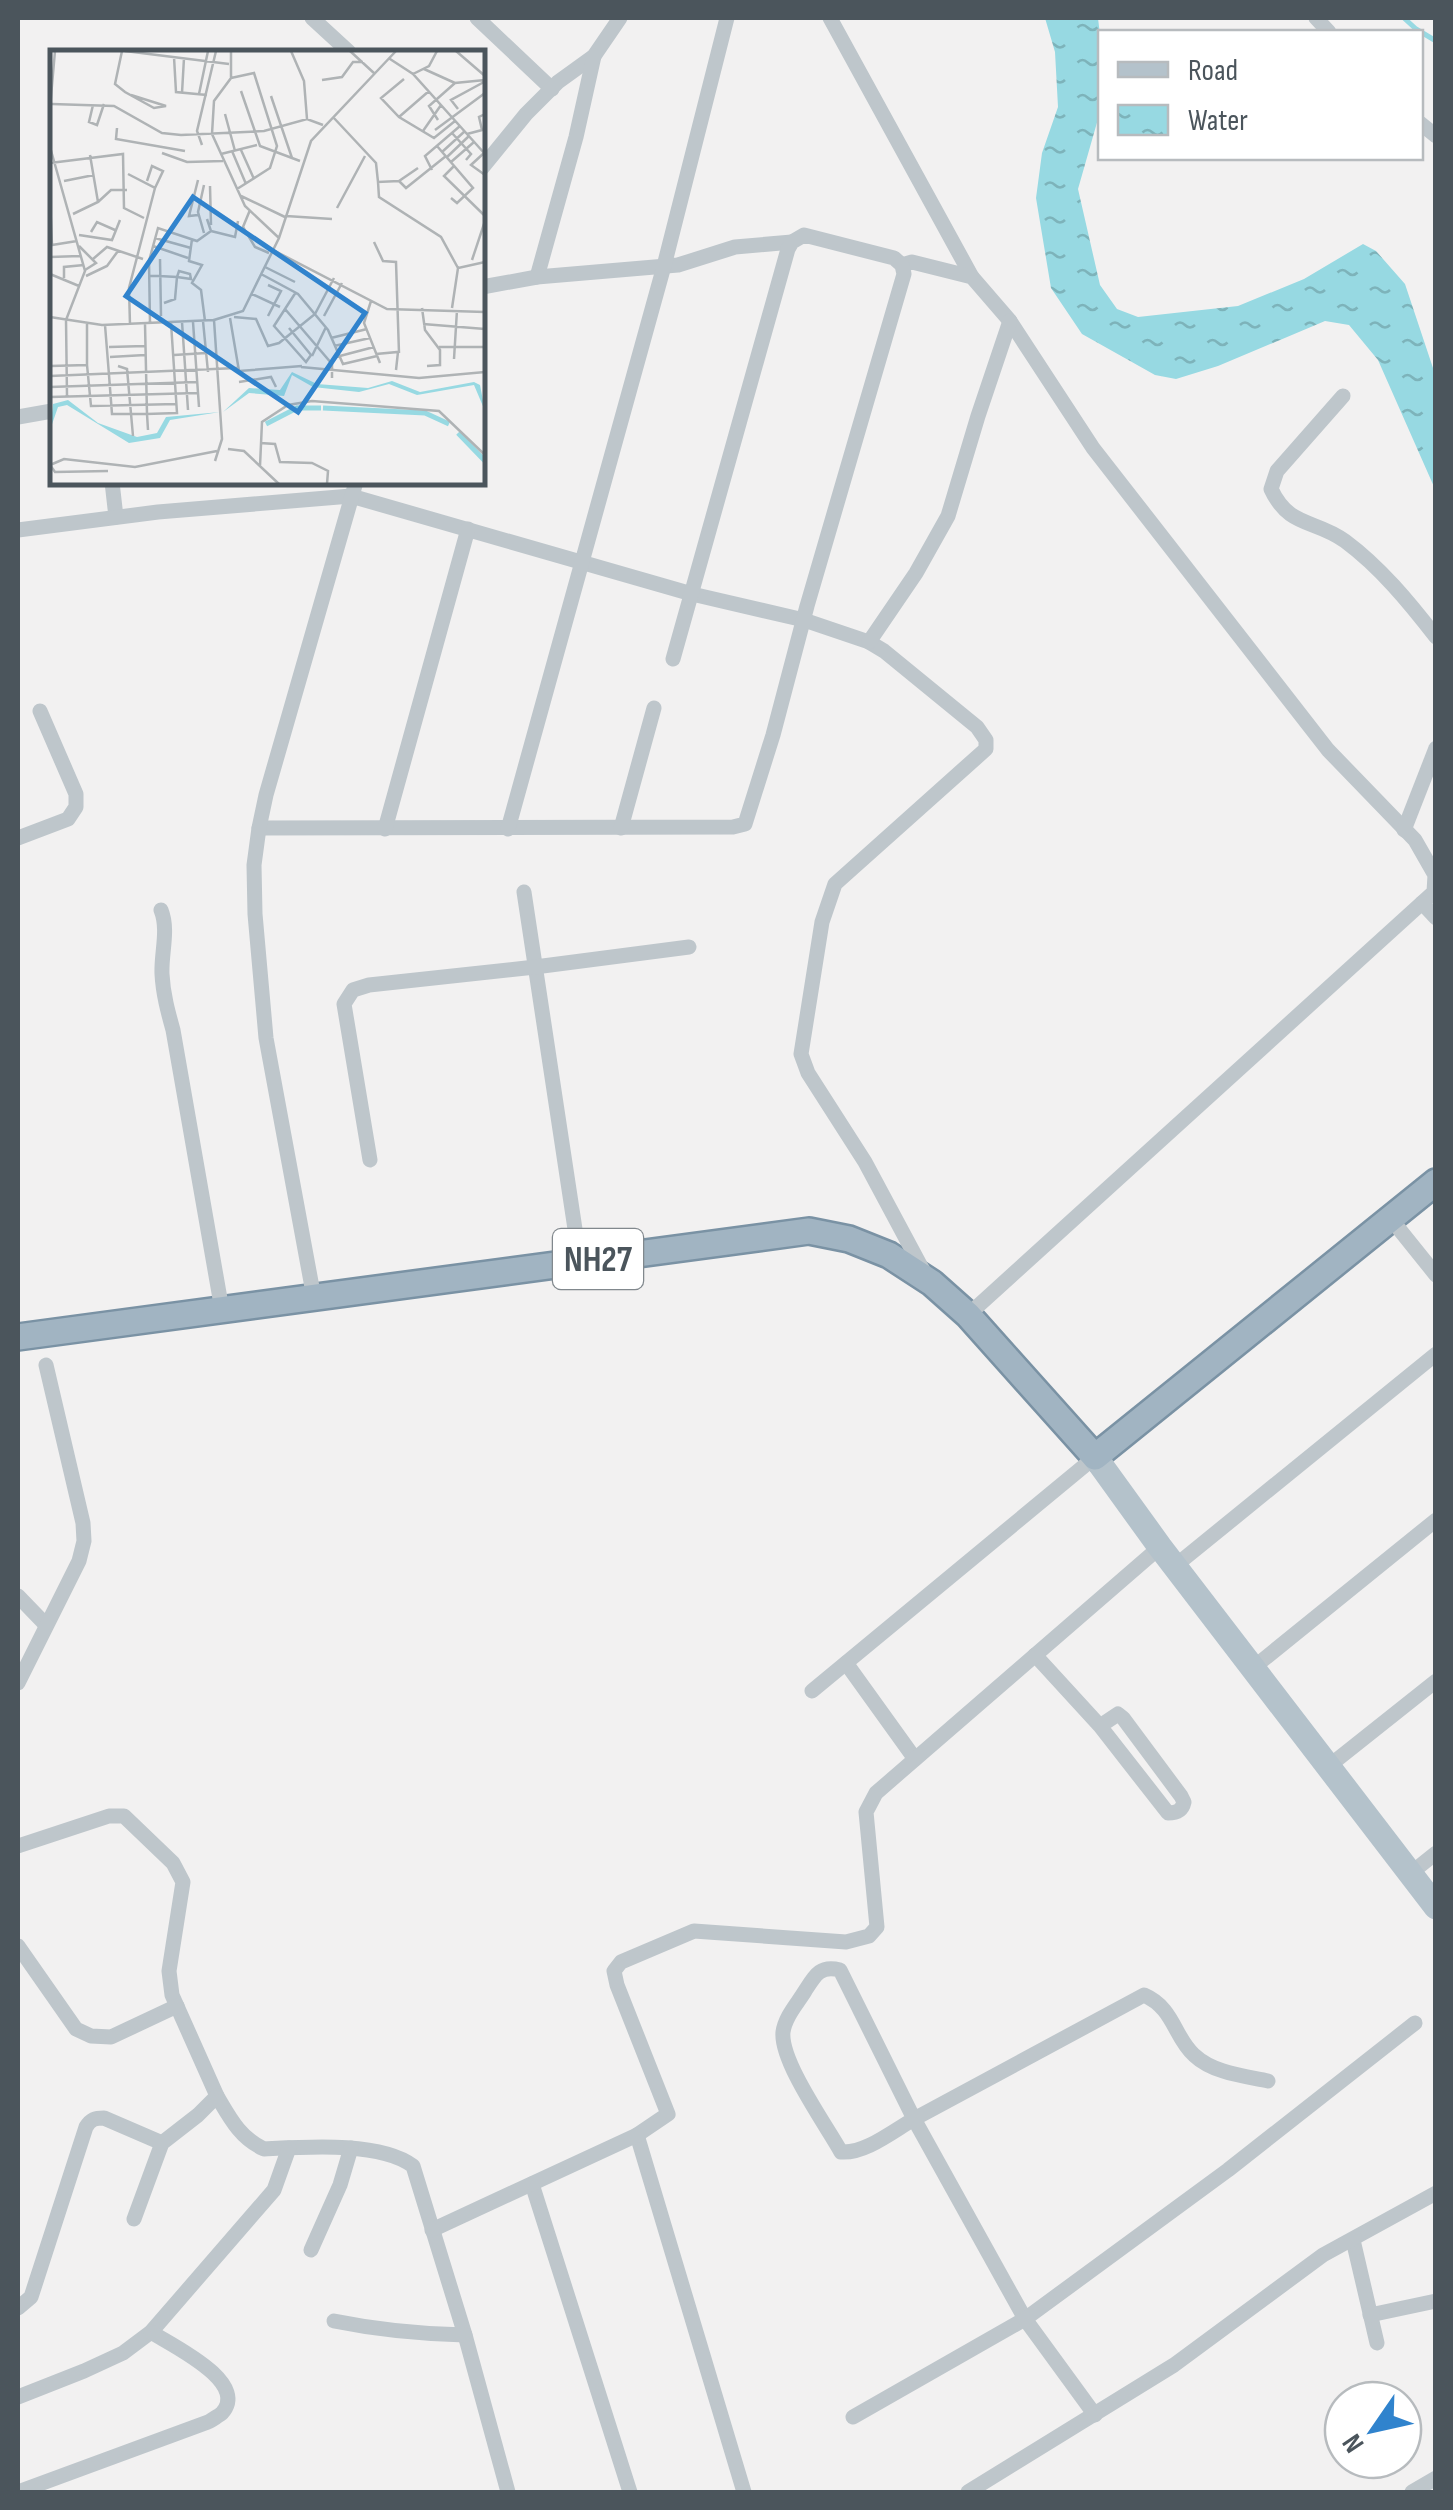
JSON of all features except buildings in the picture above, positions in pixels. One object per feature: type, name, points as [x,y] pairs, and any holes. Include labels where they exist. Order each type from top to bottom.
[{"type":"highway","points":[[1095,1457],[1436,1182]]},
{"type":"highway","name":"NH27","points":[[18,1337],[809,1231],[850,1239],[888,1255],[928,1280],[968,1315],[1095,1457]]},
{"type":"main road","name":"NH27","points":[[1095,1457],[1167,1557],[1436,1907]]},
{"type":"street","points":[[312,18],[347,50]]},
{"type":"street","points":[[476,18],[552,89]]},
{"type":"street","points":[[485,164],[526,114],[594,56],[620,18]]},
{"type":"street","points":[[508,829],[664,266],[727,18]]},
{"type":"street","points":[[830,18],[972,277],[1010,321],[1105,463],[1328,750],[1416,840],[1435,875],[1434,892],[968,1315]]},
{"type":"street","points":[[537,277],[576,138],[594,56]]},
{"type":"street","points":[[259,828],[508,829],[745,824],[904,274],[902,265],[894,258],[804,236],[792,242],[735,247],[678,265],[537,277],[485,286]]},
{"type":"street","points":[[674,659],[792,242]]},
{"type":"street","points":[[902,265],[912,262],[972,277]]},
{"type":"street","points":[[869,642],[916,573],[948,516],[1010,321]]},
{"type":"street","points":[[1342,396],[1277,472],[1271,488],[1278,504],[1290,515],[1343,539],[1400,591],[1436,636]]},
{"type":"street","points":[[18,417],[50,411]]},
{"type":"street","points":[[112,485],[116,517]]},
{"type":"street","points":[[18,530],[354,489],[468,530],[692,594],[804,620],[869,642],[977,727],[986,740],[986,749],[835,884],[822,922],[801,1054],[808,1073],[865,1162],[928,1280]]},
{"type":"street","points":[[314,1298],[266,1038],[254,865],[259,828],[354,489]]},
{"type":"street","points":[[385,828],[468,530]]},
{"type":"street","points":[[621,828],[654,708]]},
{"type":"street","points":[[18,838],[68,819],[76,808],[76,794],[40,711]]},
{"type":"street","points":[[1404,830],[1436,748]]},
{"type":"street","points":[[524,892],[580,1262]]},
{"type":"street","points":[[1422,903],[1436,918]]},
{"type":"street","points":[[162,910],[166,1002],[222,1310]]},
{"type":"street","points":[[370,1160],[344,1004],[353,990],[688,947]]},
{"type":"street","points":[[1390,1218],[1436,1275]]},
{"type":"street","points":[[1268,2081],[1221,2070],[1193,2055],[1159,2003],[1144,1995],[852,2152],[841,2152],[789,2060],[783,2043],[784,2028],[817,1972],[829,1968],[876,1927],[866,1812],[876,1793],[1035,1655],[1436,1354]]},
{"type":"street","points":[[18,1682],[80,1561],[84,1540],[46,1365]]},
{"type":"street","points":[[812,1692],[1095,1457]]},
{"type":"street","points":[[1254,1668],[1436,1520]]},
{"type":"street","points":[[18,1596],[46,1625]]},
{"type":"street","points":[[1035,1655],[1100,1726],[1168,1813],[1175,1814],[1183,1808],[1182,1796],[1123,1718],[1118,1714],[1100,1726]]},
{"type":"street","points":[[846,1663],[915,1759]]},
{"type":"street","points":[[1329,1766],[1436,1681]]},
{"type":"street","points":[[18,1846],[109,1816],[124,1816],[173,1863],[183,1882],[169,1971],[172,1996],[236,2127],[251,2143],[264,2149],[351,2148],[401,2157],[412,2166],[465,2334],[508,2492]]},
{"type":"street","points":[[1412,1873],[1436,1854]]},
{"type":"street","points":[[432,2230],[637,2135],[668,2114],[617,1985],[614,1972],[621,1962],[694,1931],[846,1942],[868,1936]]},
{"type":"street","points":[[18,1946],[76,2029],[90,2036],[111,2036],[177,2006]]},
{"type":"street","points":[[829,1968],[840,1970],[846,1978],[914,2119],[1025,2319],[1094,2415]]},
{"type":"street","points":[[853,2417],[1025,2319],[1228,2170],[1415,2022]]},
{"type":"street","points":[[134,2219],[162,2143],[218,2096]]},
{"type":"street","points":[[18,2308],[31,2297],[90,2121],[104,2118],[162,2143]]},
{"type":"street","points":[[637,2135],[744,2492]]},
{"type":"street","points":[[18,2397],[123,2353],[151,2332],[274,2190],[288,2148]]},
{"type":"street","points":[[311,2250],[340,2186],[351,2148]]},
{"type":"street","points":[[532,2184],[630,2492]]},
{"type":"street","points":[[968,2492],[1174,2365],[1323,2255],[1436,2193]]},
{"type":"street","points":[[1353,2240],[1377,2343]]},
{"type":"street","points":[[1370,2315],[1436,2302]]},
{"type":"street","points":[[334,2321],[414,2334],[465,2334]]},
{"type":"street","points":[[18,2492],[222,2414],[227,2403],[226,2389],[217,2374],[151,2332]]},
{"type":"street","points":[[1412,2492],[1436,2478]]},
{"type":"water","points":[[1045,18],[1098,18],[1098,119],[1078,189],[1100,285],[1117,309],[1138,317],[1238,306],[1304,279],[1363,244],[1376,251],[1405,284],[1435,374],[1435,489],[1378,360],[1349,325],[1325,321],[1218,366],[1176,379],[1155,375],[1082,334],[1051,288],[1036,198],[1042,153],[1058,107],[1055,52]]},
{"type":"waterway","points":[[1404,18],[1418,30]]},
{"type":"waterway","points":[[1423,33],[1436,41]]}]
